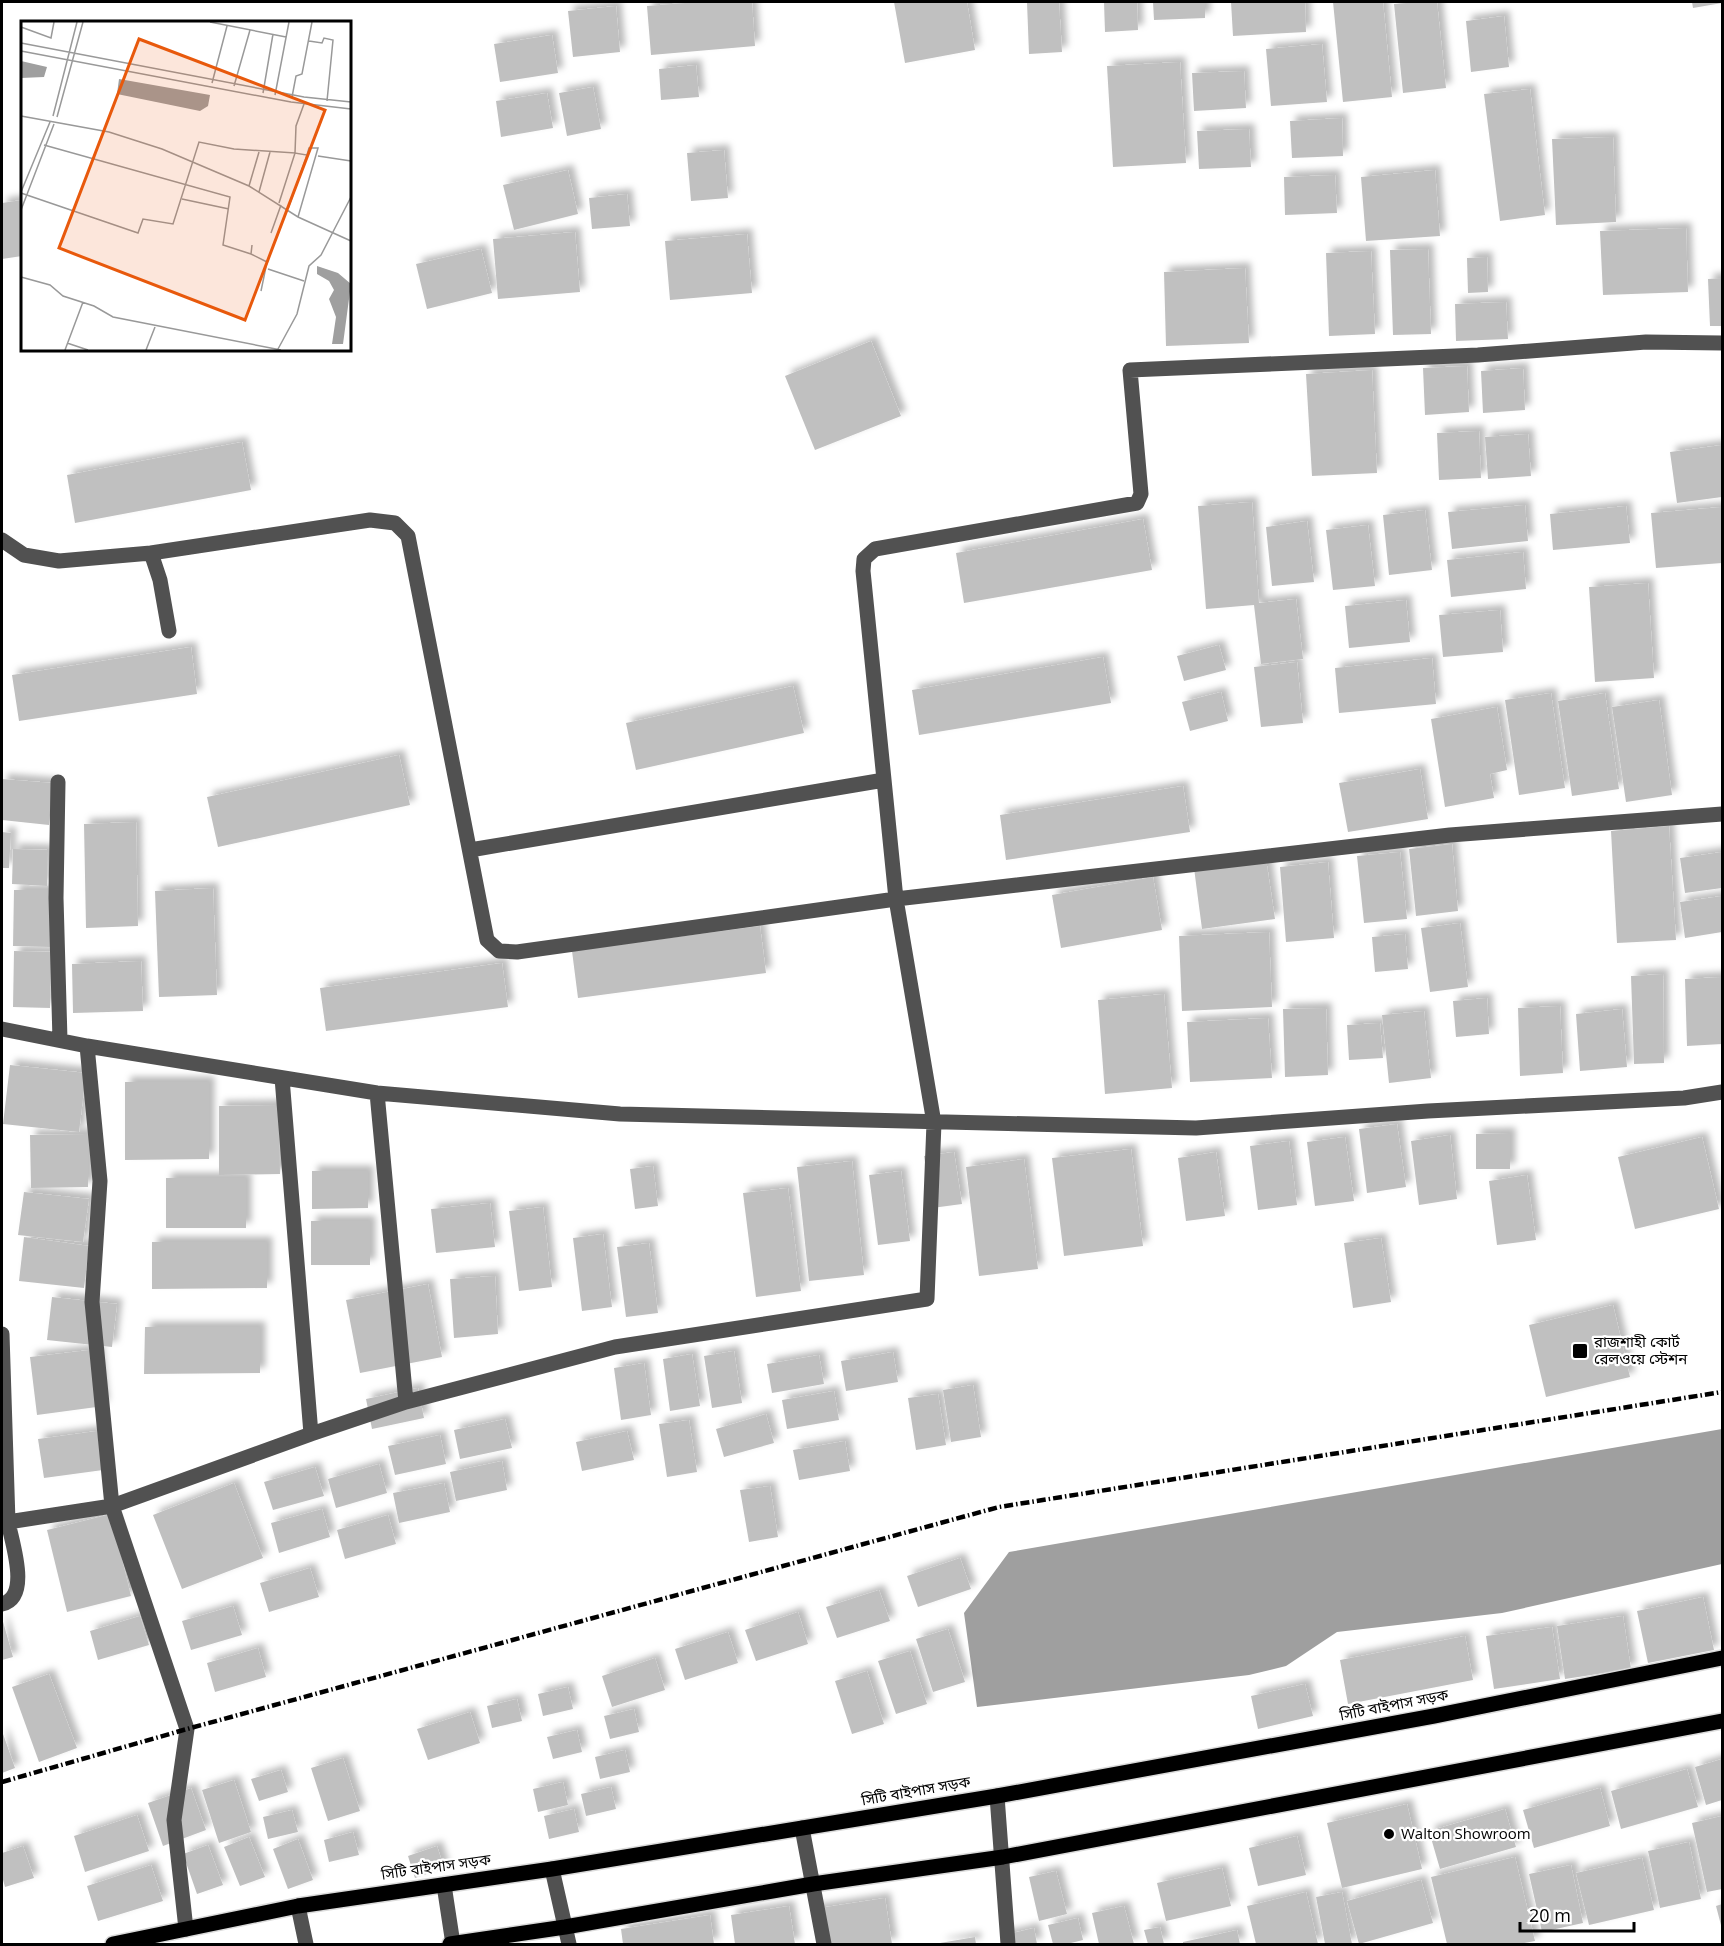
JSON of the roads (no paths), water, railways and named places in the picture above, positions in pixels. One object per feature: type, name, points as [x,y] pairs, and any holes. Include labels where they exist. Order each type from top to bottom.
[{"type":"main road","name":"সিটি বাইপাস সড়ক","points":[[113,1944],[298,1906],[552,1869],[997,1796],[1434,1716],[1722,1658]]},
{"type":"main road","points":[[452,1944],[565,1928],[813,1884],[1003,1857],[1722,1721]]},
{"type":"street","points":[[8,1522],[112,1506],[406,1402],[615,1347],[927,1299],[934,1123],[896,899],[863,571],[864,559],[875,549],[1137,503],[1141,494],[1130,370],[1478,355],[1646,342],[1722,343]]},
{"type":"street","points":[[2,540],[24,555],[59,561],[151,553],[370,520],[395,523],[408,536],[487,940],[499,951],[517,952],[896,899],[1450,835],[1722,814]]},
{"type":"street","points":[[151,553],[160,580],[170,631]]},
{"type":"street","points":[[470,849],[884,780]]},
{"type":"street","points":[[58,783],[56,898],[60,1040]]},
{"type":"street","points":[[2,1029],[87,1046],[377,1093],[620,1114],[1196,1128],[1428,1111],[1684,1098],[1722,1092]]},
{"type":"street","points":[[87,1046],[100,1181],[92,1302],[112,1506],[187,1729],[174,1820],[186,1929]]},
{"type":"street","points":[[282,1078],[311,1434]]},
{"type":"street","points":[[377,1093],[406,1402]]},
{"type":"street","points":[[2,1334],[8,1522],[19,1577],[15,1593],[8,1603],[2,1604]]},
{"type":"street","points":[[997,1796],[1008,1944]]},
{"type":"street","points":[[802,1828],[824,1944]]},
{"type":"street","points":[[552,1869],[569,1944]]},
{"type":"street","points":[[444,1885],[452,1944]]},
{"type":"street","points":[[298,1906],[306,1944]]},
{"type":"railway","points":[[2,1782],[187,1729],[999,1507],[1722,1392]]},
{"type":"place","name":"রাজশাহী কোর্ট রেলওয়ে স্টেশন","points":[[1580,1351]]},
{"type":"place","name":"Walton Showroom","points":[[1389,1834]]}]
